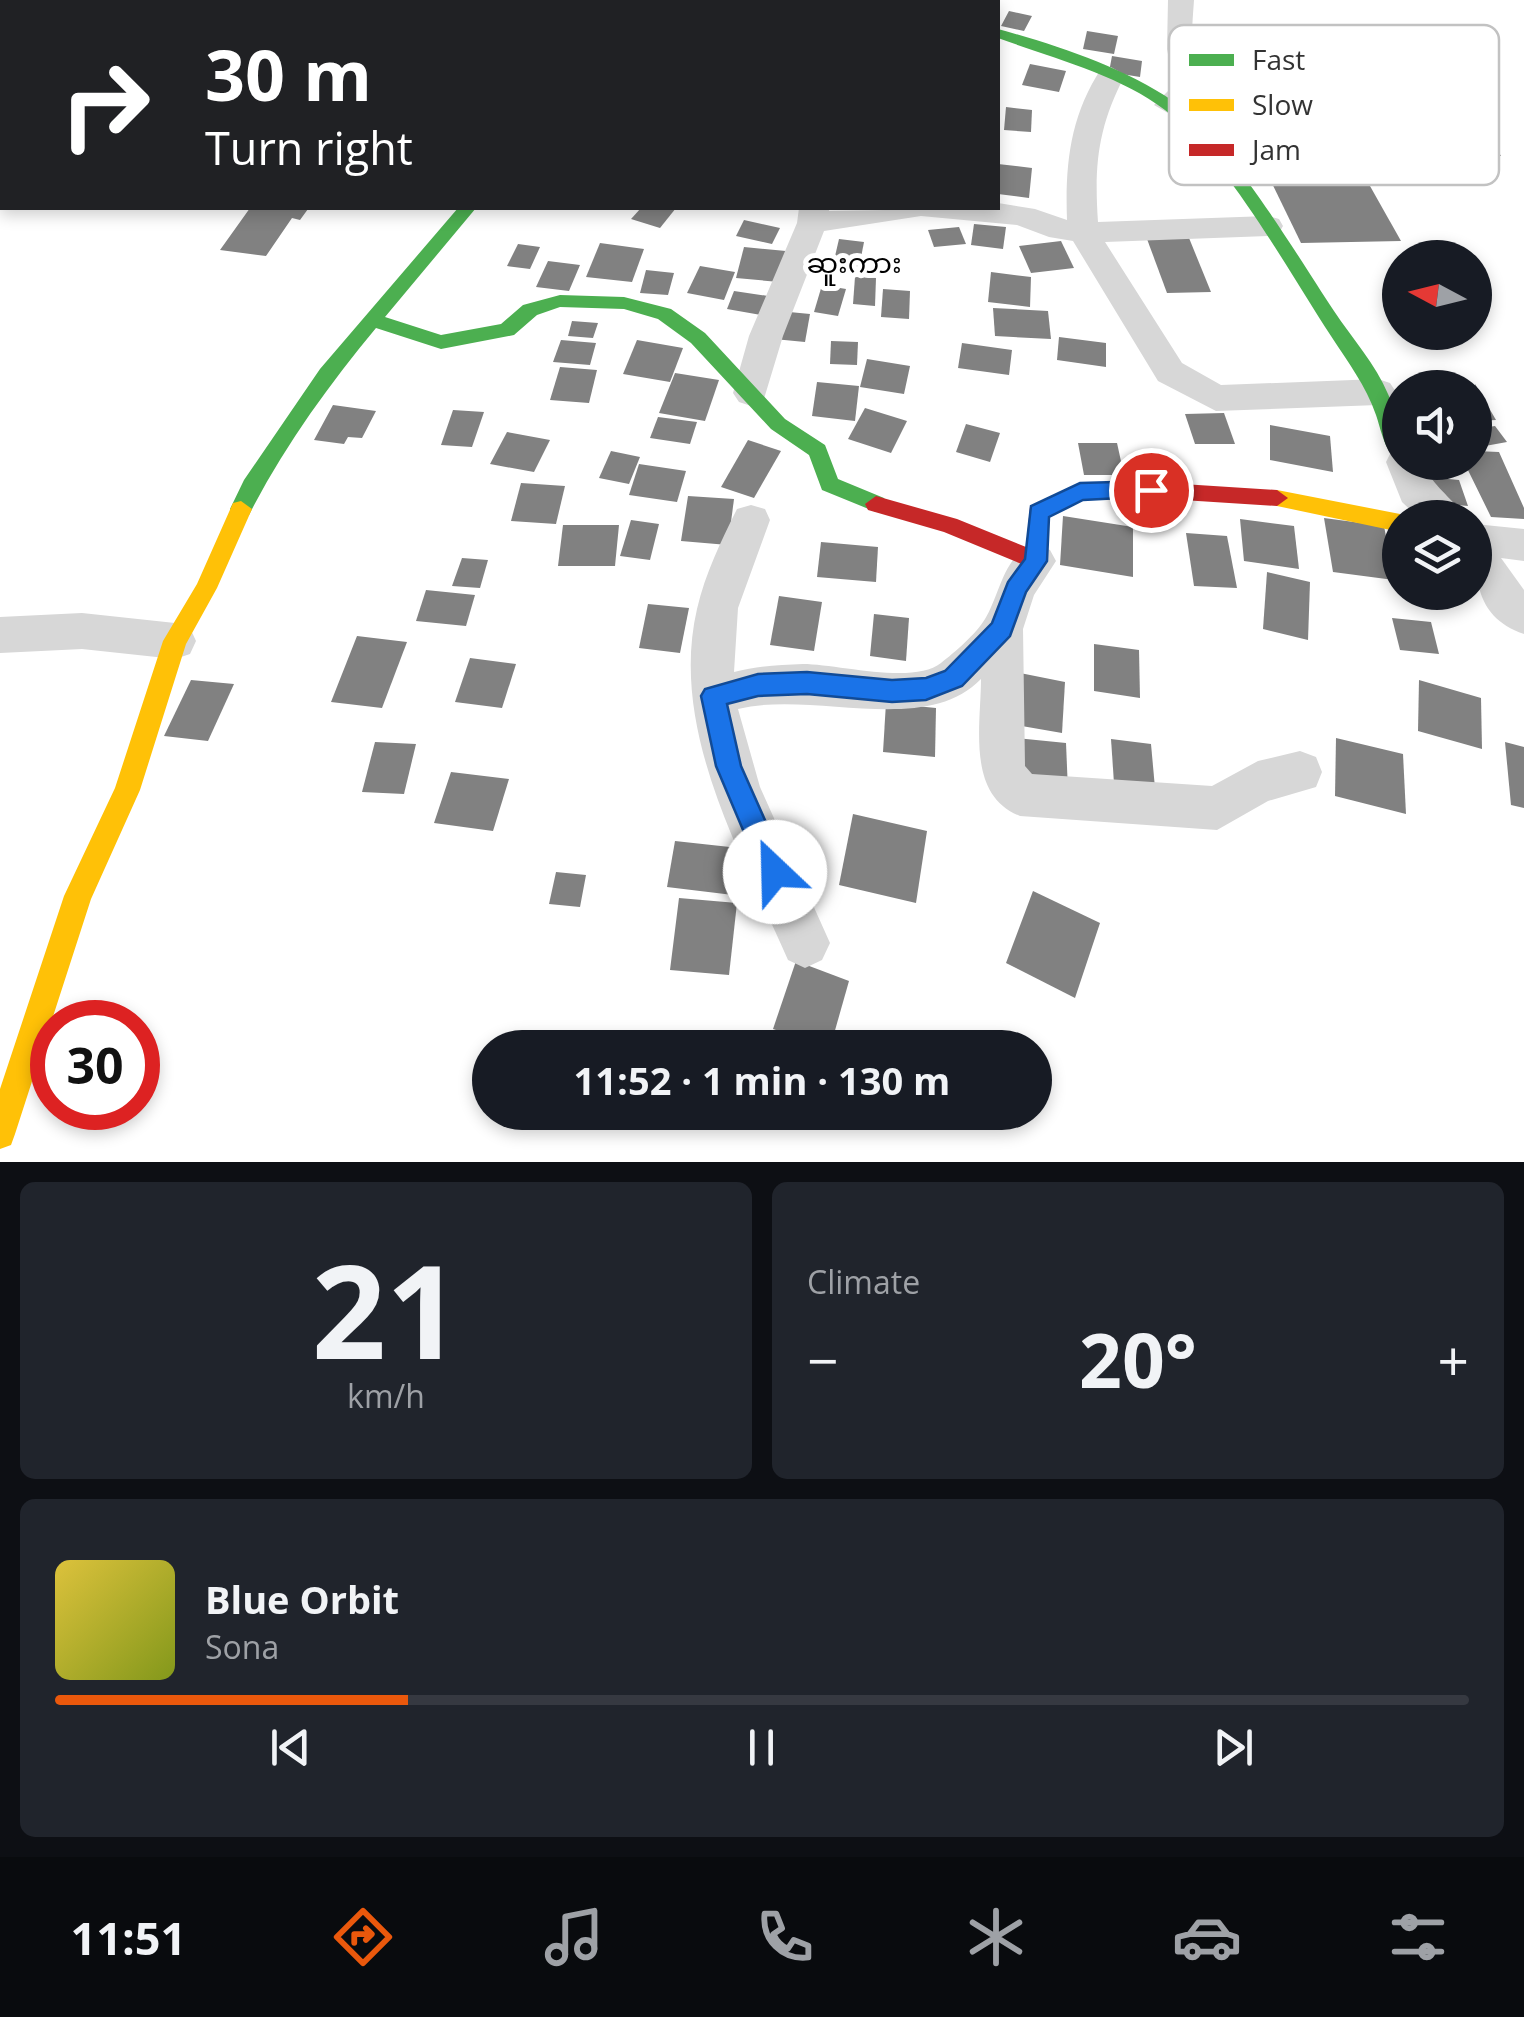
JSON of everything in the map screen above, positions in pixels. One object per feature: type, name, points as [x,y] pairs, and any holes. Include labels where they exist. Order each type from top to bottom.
[{"type":"street","points":[[1180,25],[1181,0]]},
{"type":"street","points":[[1000,39],[1111,75],[1168,105]]},
{"type":"street","points":[[1111,75],[1090,115],[1080,175],[1083,231],[1130,313],[1170,372],[1216,398],[1235,400],[1378,392]]},
{"type":"street","points":[[1238,185],[1382,403]]},
{"type":"street","points":[[0,1134],[78,896],[127,790],[175,642],[206,588],[250,486],[370,319],[466,210]]},
{"type":"street","points":[[751,393],[766,336],[813,215],[887,210]]},
{"type":"street","points":[[957,210],[1050,220],[1060,230],[1129,234],[1268,226]]},
{"type":"street","points":[[370,319],[441,342],[507,330],[530,310],[560,301],[624,303],[664,314],[698,338],[719,366],[751,393],[778,424],[818,451],[829,484],[864,501],[949,525],[1036,561]]},
{"type":"street","points":[[1410,480],[1414,492],[1424,500]]},
{"type":"street","points":[[1300,772],[1258,782],[1217,808],[1020,794],[1003,772],[1002,629],[1016,588],[1036,561],[1038,512],[1080,491],[1151,490],[1296,499],[1382,519]]},
{"type":"street","points":[[752,520],[735,556],[715,621],[714,696],[728,766],[805,943]]},
{"type":"street","points":[[1492,542],[1524,545]]},
{"type":"street","points":[[1492,578],[1524,616]]},
{"type":"street","points":[[714,696],[758,685],[926,689],[953,678],[1002,629]]},
{"type":"street","points":[[0,635],[82,630],[175,642]]},
{"type":"building","points":[[1009,11],[1032,16],[1024,31],[1001,26]]},
{"type":"building","points":[[1087,31],[1118,36],[1114,54],[1083,49]]},
{"type":"building","points":[[1112,56],[1142,61],[1140,77],[1109,72]]},
{"type":"building","points":[[1030,64],[1066,71],[1059,92],[1022,85]]},
{"type":"building","points":[[1006,107],[1032,110],[1031,132],[1004,130]]},
{"type":"building","points":[[1000,164],[1032,168],[1029,198],[1000,194]]},
{"type":"building","points":[[1273,185],[1369,185],[1400,240],[1301,243]]},
{"type":"building","points":[[249,210],[307,210],[300,220],[292,218],[266,256],[220,250]]},
{"type":"building","points":[[639,210],[674,210],[660,228],[631,219]]},
{"type":"building","points":[[744,220],[780,228],[772,244],[736,236]]},
{"type":"building","points":[[974,224],[1006,227],[1003,249],[971,245]]},
{"type":"building","points":[[959,227],[966,244],[934,247],[928,230]]},
{"type":"building","points":[[1189,238],[1211,292],[1167,293],[1147,239]]},
{"type":"building","points":[[839,239],[864,242],[859,268],[833,265]]},
{"type":"building","points":[[1061,241],[1074,268],[1031,273],[1019,246]]},
{"type":"building","points":[[600,243],[644,249],[632,282],[586,277]]},
{"type":"building","points":[[518,244],[540,247],[530,269],[507,266]]},
{"type":"building","points":[[744,247],[786,251],[779,282],[736,278]]},
{"type":"building","points":[[548,261],[580,265],[569,291],[536,287]]},
{"type":"building","points":[[700,266],[735,272],[724,300],[687,293]]},
{"type":"building","points":[[646,270],[674,273],[668,295],[640,293]]},
{"type":"building","points":[[991,272],[1031,277],[1030,307],[988,302]]},
{"type":"building","points":[[855,277],[876,278],[875,306],[853,304]]},
{"type":"building","points":[[822,285],[846,289],[838,316],[814,312]]},
{"type":"building","points":[[883,289],[910,291],[909,319],[881,317]]},
{"type":"building","points":[[734,291],[768,296],[761,315],[727,309]]},
{"type":"building","points":[[993,308],[1048,311],[1051,339],[995,336]]},
{"type":"building","points":[[779,311],[810,314],[805,342],[774,339]]},
{"type":"building","points":[[572,321],[598,323],[593,338],[568,336]]},
{"type":"building","points":[[1059,337],[1106,343],[1106,367],[1057,360]]},
{"type":"building","points":[[561,340],[596,343],[590,365],[553,362]]},
{"type":"building","points":[[637,340],[683,348],[670,382],[623,374]]},
{"type":"building","points":[[831,341],[858,342],[857,365],[830,364]]},
{"type":"building","points":[[962,343],[1012,350],[1009,375],[958,368]]},
{"type":"building","points":[[867,359],[910,366],[904,394],[860,387]]},
{"type":"building","points":[[560,367],[597,370],[589,403],[550,400]]},
{"type":"building","points":[[675,373],[719,380],[705,421],[659,413]]},
{"type":"building","points":[[817,382],[859,386],[855,421],[812,416]]},
{"type":"building","points":[[333,405],[376,411],[362,438],[348,437],[344,444],[314,440]]},
{"type":"building","points":[[865,408],[907,421],[891,453],[848,439]]},
{"type":"building","points":[[453,410],[484,412],[472,447],[441,445]]},
{"type":"building","points":[[1224,413],[1235,444],[1195,444],[1185,414]]},
{"type":"building","points":[[658,417],[697,422],[690,444],[650,438]]},
{"type":"building","points":[[966,424],[1000,433],[990,462],[956,452]]},
{"type":"building","points":[[1270,425],[1330,436],[1333,472],[1270,460]]},
{"type":"building","points":[[1495,426],[1507,442],[1492,445]]},
{"type":"building","points":[[507,432],[550,440],[534,472],[490,464]]},
{"type":"building","points":[[748,440],[781,451],[754,498],[721,487]]},
{"type":"building","points":[[1078,443],[1117,443],[1124,475],[1084,475]]},
{"type":"building","points":[[611,451],[640,457],[629,484],[599,478]]},
{"type":"building","points":[[1492,452],[1499,452],[1524,508],[1524,519],[1492,517],[1492,500],[1483,500],[1473,480],[1492,480]]},
{"type":"building","points":[[639,464],[686,471],[677,502],[629,495]]},
{"type":"building","points":[[1428,480],[1459,480],[1466,500],[1434,500]]},
{"type":"building","points":[[521,483],[565,486],[556,524],[511,521]]},
{"type":"building","points":[[688,496],[734,499],[728,545],[681,541]]},
{"type":"building","points":[[1063,516],[1133,527],[1133,577],[1060,565]]},
{"type":"building","points":[[1324,518],[1382,526],[1382,578],[1333,572]]},
{"type":"building","points":[[1240,519],[1294,526],[1299,569],[1244,561]]},
{"type":"building","points":[[631,520],[659,524],[650,560],[620,556]]},
{"type":"building","points":[[563,525],[619,525],[615,566],[558,566]]},
{"type":"building","points":[[1186,533],[1227,536],[1237,588],[1194,586]]},
{"type":"building","points":[[821,542],[878,547],[876,582],[817,577]]},
{"type":"building","points":[[462,558],[488,560],[480,588],[452,586]]},
{"type":"building","points":[[1267,572],[1310,582],[1308,640],[1263,629]]},
{"type":"building","points":[[426,590],[475,595],[466,626],[416,621]]},
{"type":"building","points":[[779,596],[822,602],[814,651],[770,645]]},
{"type":"building","points":[[648,604],[689,608],[680,653],[639,648]]},
{"type":"building","points":[[874,614],[909,618],[906,661],[870,656]]},
{"type":"building","points":[[1392,618],[1431,622],[1439,654],[1400,650]]},
{"type":"building","points":[[357,636],[407,642],[382,708],[331,702]]},
{"type":"building","points":[[1094,644],[1139,650],[1140,698],[1094,691]]},
{"type":"building","points":[[470,658],[516,664],[502,708],[455,702]]},
{"type":"building","points":[[1020,673],[1065,682],[1062,733],[1016,725]]},
{"type":"building","points":[[191,680],[234,684],[208,741],[164,736]]},
{"type":"building","points":[[1419,680],[1481,698],[1482,749],[1418,731]]},
{"type":"building","points":[[886,703],[936,708],[935,757],[883,752]]},
{"type":"building","points":[[1016,738],[1066,743],[1068,791],[1017,786]]},
{"type":"building","points":[[1336,738],[1403,754],[1406,814],[1335,796]]},
{"type":"building","points":[[1111,739],[1151,744],[1155,788],[1114,783]]},
{"type":"building","points":[[375,742],[416,744],[404,794],[362,792]]},
{"type":"building","points":[[1505,742],[1524,747],[1524,808],[1511,805]]},
{"type":"building","points":[[451,772],[509,779],[493,831],[434,823]]},
{"type":"building","points":[[853,814],[927,831],[916,903],[839,885]]},
{"type":"building","points":[[675,841],[739,848],[733,895],[667,887]]},
{"type":"building","points":[[556,872],[586,875],[580,907],[549,904]]},
{"type":"building","points":[[1033,891],[1100,923],[1075,998],[1006,963]]},
{"type":"building","points":[[679,898],[737,903],[729,975],[670,970]]},
{"type":"building","points":[[796,961],[849,981],[835,1030],[773,1029]]},
{"type":"traffic: fast","points":[[1000,34],[1098,69],[1169,106]]},
{"type":"traffic: fast","points":[[1238,185],[1382,403]]},
{"type":"traffic: fast","points":[[241,509],[251,486],[327,374],[465,210]]},
{"type":"traffic: fast","points":[[370,319],[441,342],[507,330],[530,310],[560,301],[624,303],[664,314],[698,338],[778,424],[818,451],[829,484],[876,504]]},
{"type":"traffic: slow","points":[[1277,498],[1382,519]]},
{"type":"traffic: slow","points":[[0,1134],[78,896],[127,790],[175,641],[206,588],[241,509]]},
{"type":"traffic: jam","points":[[876,504],[949,525],[1036,561],[1038,513],[1080,491],[1151,490],[1277,498]]},
{"type":"district","name":"ဆူးကား","points":[[854,263]]},
{"type":"route","points":[[775,872],[728,766],[714,696],[758,685],[807,683],[892,691],[926,689],[953,678],[1002,629],[1016,588],[1036,561],[1038,512],[1080,491],[1151,490]]}]
